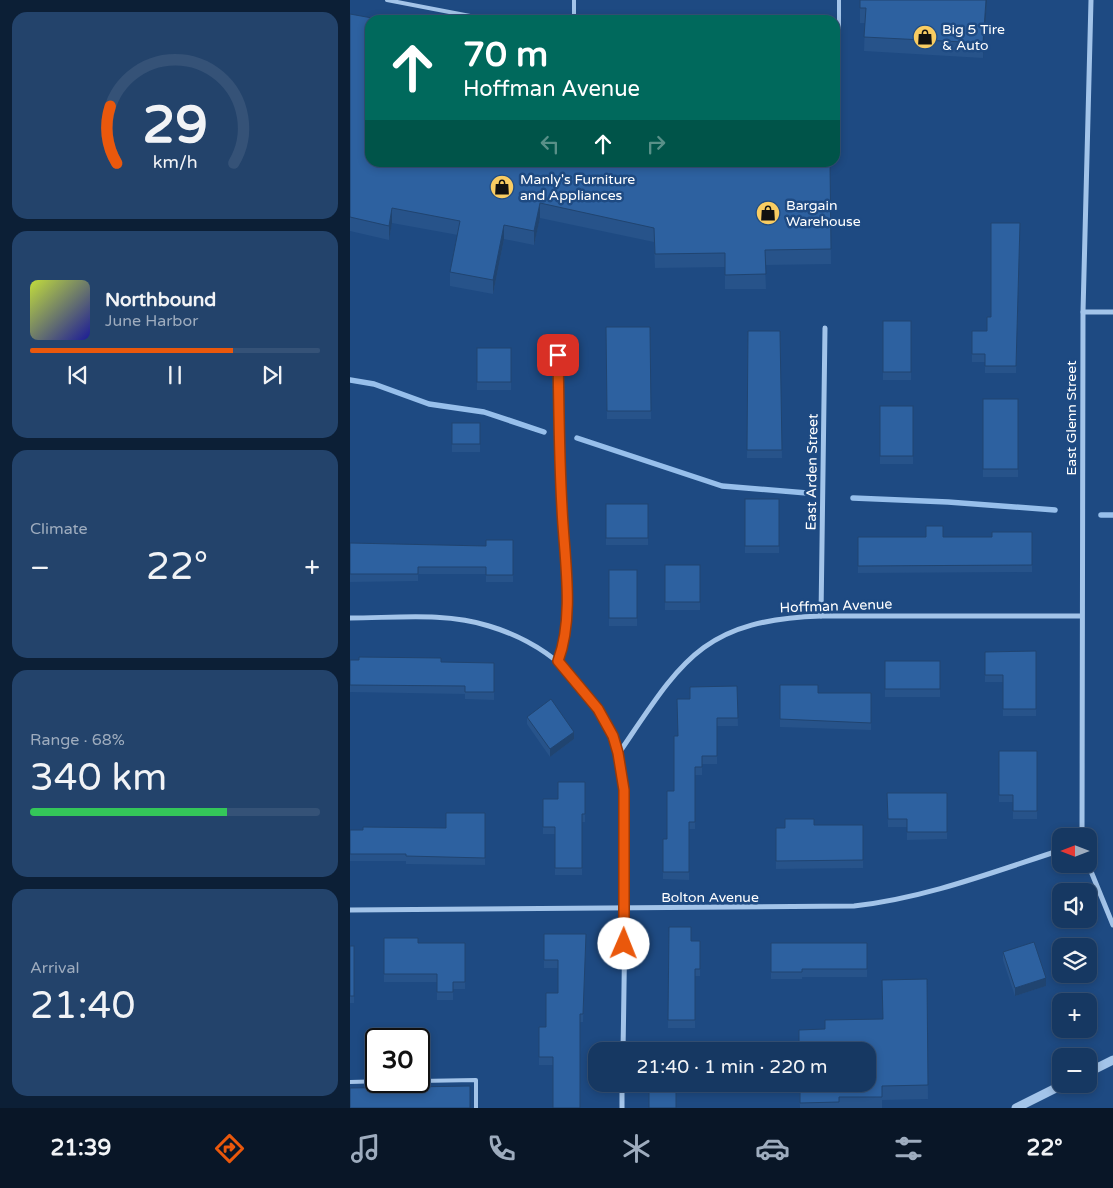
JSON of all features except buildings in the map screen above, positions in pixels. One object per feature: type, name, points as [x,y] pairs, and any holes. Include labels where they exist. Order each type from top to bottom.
[{"type":"street","name":"East Glenn Street","points":[[1082,828],[1083,312],[1091,0]]},
{"type":"street","points":[[1083,312],[1113,312]]},
{"type":"street","name":"East Arden Street","points":[[821,616],[825,328]]},
{"type":"street","points":[[558,337],[560,479],[567,610],[566,635],[558,661]]},
{"type":"street","name":"Hoffman Avenue","points":[[618,753],[677,670],[704,646],[725,634],[757,623],[779,618],[821,616],[1081,616]]},
{"type":"street","points":[[350,618],[465,620],[489,625],[540,647],[558,661],[598,709],[613,736],[618,753],[624,790],[623,1042]]},
{"type":"street","name":"Bolton Avenue","points":[[350,910],[829,907],[867,904],[937,891],[1052,853]]},
{"type":"street","points":[[1092,873],[1113,925]]},
{"type":"street","points":[[1097,1068],[1113,1060]]},
{"type":"street","points":[[1016,1108],[1052,1090]]},
{"type":"street","points":[[622,1092],[622,1108]]},
{"type":"lane","points":[[387,0],[465,15]]},
{"type":"lane","points":[[574,0],[574,15]]},
{"type":"lane","points":[[839,0],[839,15]]},
{"type":"lane","points":[[430,1081],[476,1080],[476,1108]]},
{"type":"lane","points":[[350,1082],[365,1082]]},
{"type":"waterway","points":[[350,380],[374,384],[429,404],[484,412],[544,432]]},
{"type":"waterway","points":[[577,438],[722,486],[807,493]]},
{"type":"waterway","points":[[853,498],[948,502],[1055,510]]},
{"type":"waterway","points":[[1101,515],[1113,515]]},
{"type":"place","name":"Big 5 Tire & Auto","points":[[925,37]]},
{"type":"place","name":"Manly's Furniture and Appliances","points":[[502,187]]},
{"type":"place","name":"Bargain Warehouse","points":[[768,213]]},
{"type":"route","points":[[558,355],[560,479],[567,627],[563,648],[558,661],[588,695],[606,722],[613,736],[624,777],[624,944]]}]
